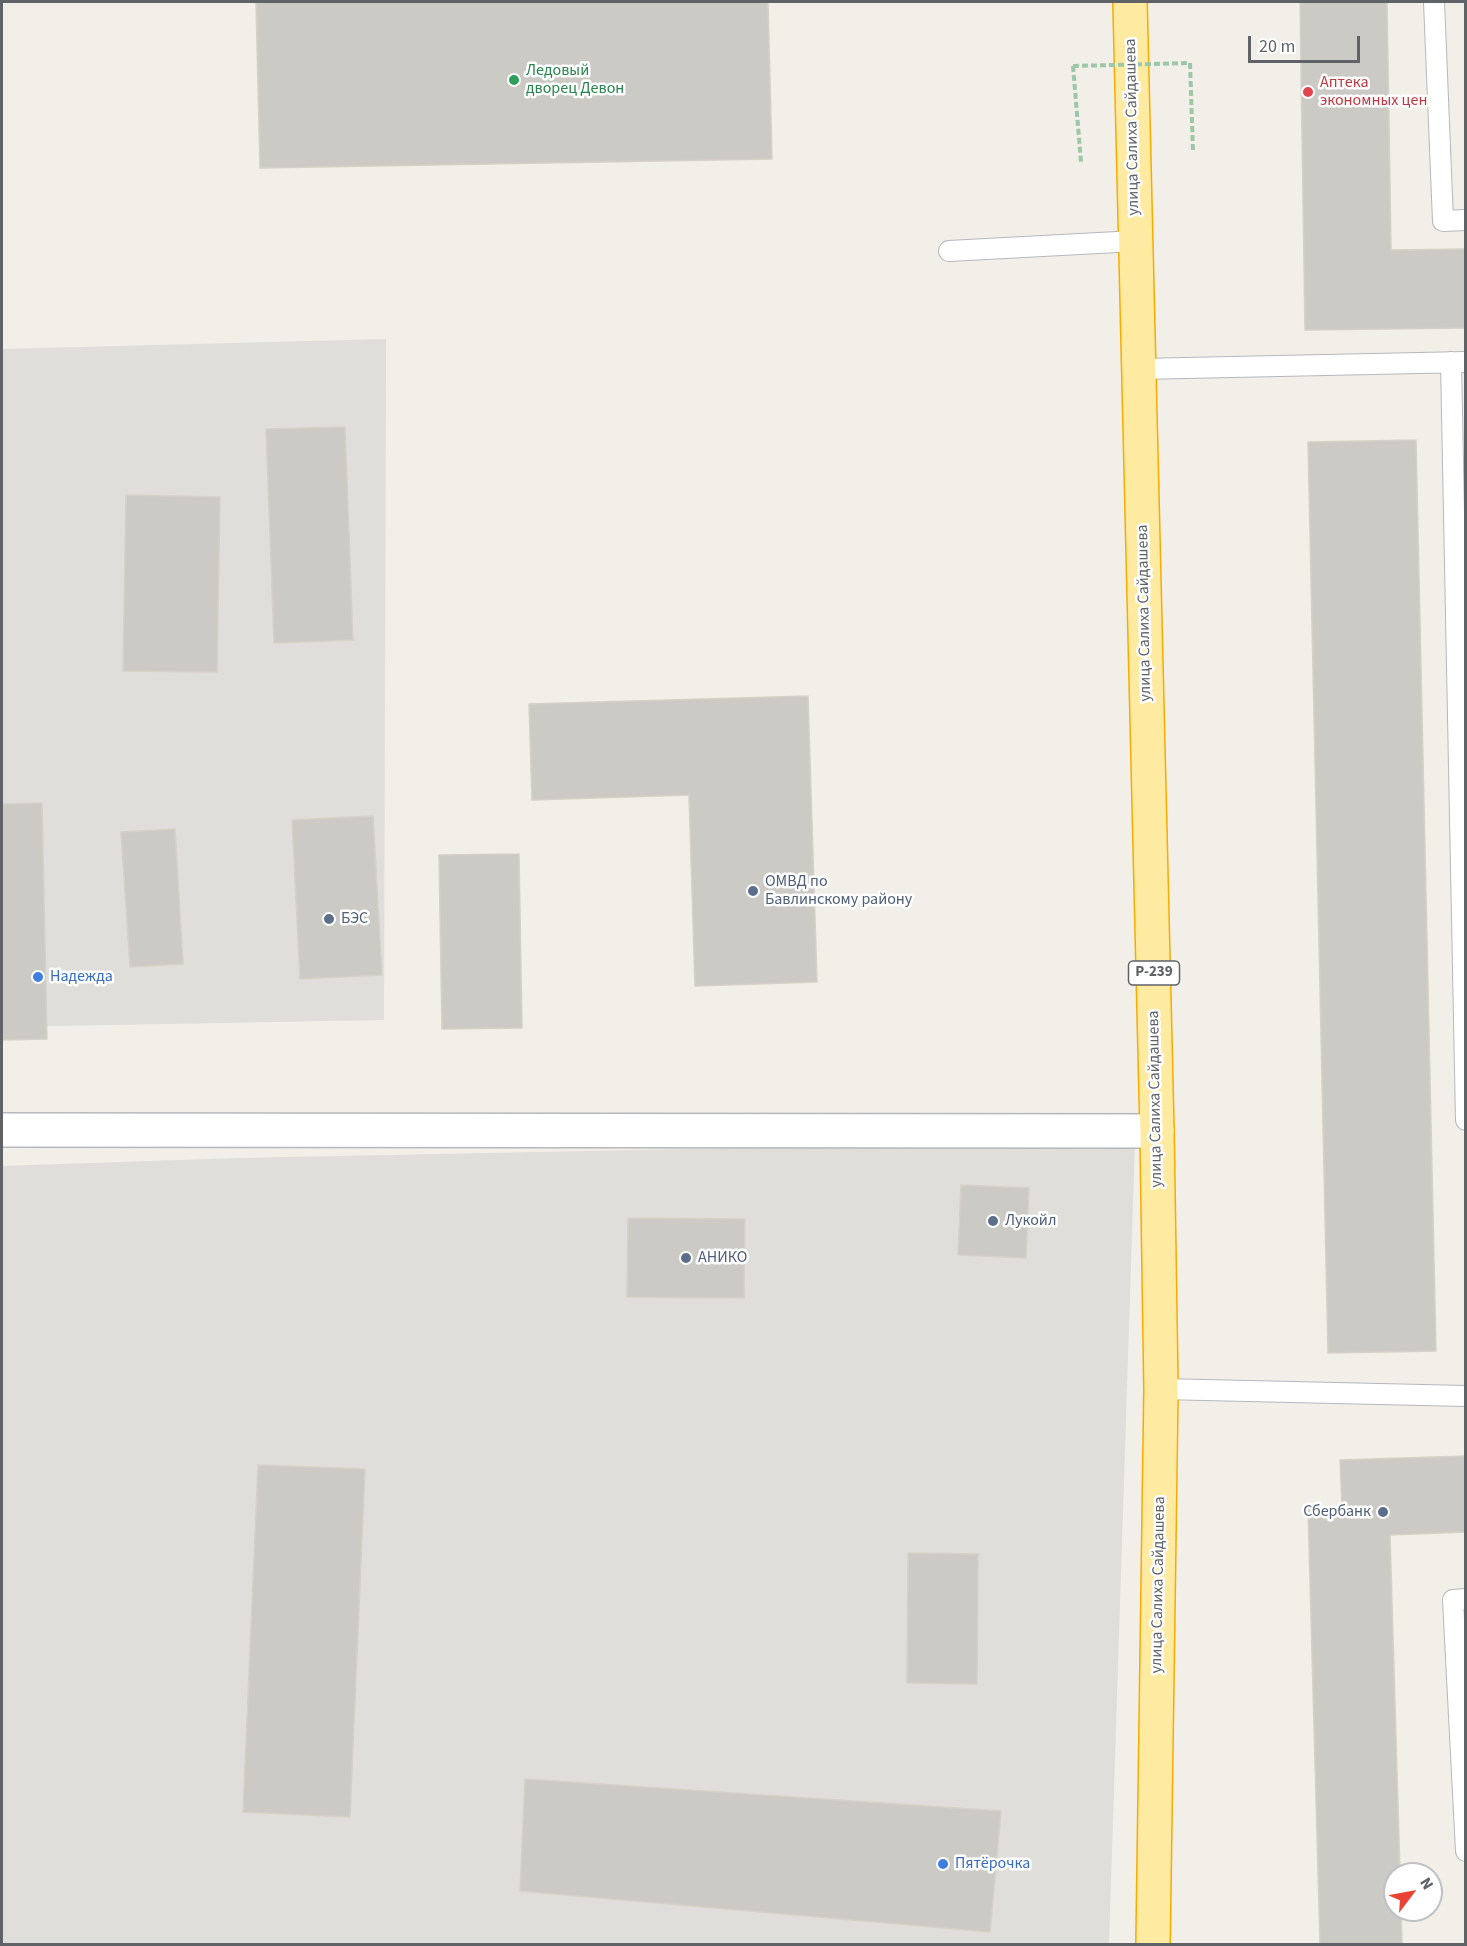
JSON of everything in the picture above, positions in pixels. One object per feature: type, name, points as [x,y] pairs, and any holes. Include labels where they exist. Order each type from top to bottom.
[{"type":"highway","name":"улица Салиха Сайдашева","points":[[1130,2],[1161,1389],[1153,1944]]},
{"type":"street","points":[[2,1130],[1157,1131]]},
{"type":"lane","points":[[1434,2],[1443,221],[1466,220]]},
{"type":"lane","points":[[949,251],[1136,241]]},
{"type":"lane","points":[[1139,369],[1458,362],[1466,1120]]},
{"type":"lane","points":[[1161,1389],[1466,1396]]},
{"type":"lane","points":[[1466,1599],[1453,1600],[1466,1851]]},
{"type":"path","points":[[1081,162],[1073,66],[1191,63],[1193,152]]},
{"type":"shaded area","points":[[386,339],[384,1020],[2,1027],[2,349]]},
{"type":"shaded area","points":[[1135,1140],[1109,1944],[2,1944],[2,1166],[239,1158]]},
{"type":"building","name":"Ледовый дворец Девон","points":[[256,2],[768,2],[772,159],[260,168]]},
{"type":"building","points":[[1300,2],[1387,2],[1391,250],[1466,249],[1466,328],[1305,330]]},
{"type":"building","points":[[345,427],[353,640],[274,643],[266,429]]},
{"type":"building","points":[[1416,440],[1436,1351],[1328,1353],[1308,442]]},
{"type":"building","points":[[126,495],[220,497],[217,672],[123,671]]},
{"type":"building","name":"ОМВД по Бавлинскому району","points":[[808,696],[817,982],[695,986],[689,795],[532,800],[529,704]]},
{"type":"building","points":[[42,803],[47,1039],[2,1040],[2,804]]},
{"type":"building","points":[[373,816],[382,975],[300,979],[292,820]]},
{"type":"building","points":[[175,829],[183,964],[130,967],[121,832]]},
{"type":"building","points":[[519,854],[522,1028],[442,1029],[439,855]]},
{"type":"building","points":[[961,1185],[1029,1188],[1026,1258],[958,1255]]},
{"type":"building","points":[[628,1218],[745,1219],[744,1298],[627,1297]]},
{"type":"building","points":[[1466,1456],[1466,1532],[1390,1535],[1400,1862],[1383,1862],[1383,1922],[1401,1922],[1402,1944],[1320,1944],[1308,1508],[1342,1507],[1340,1460]]},
{"type":"building","points":[[258,1465],[365,1469],[350,1817],[243,1812]]},
{"type":"building","points":[[908,1553],[978,1554],[977,1684],[907,1683]]},
{"type":"building","points":[[525,1779],[1001,1811],[990,1932],[520,1891]]},
{"type":"place","name":"Ледовый дворец Девон","points":[[514,80]]},
{"type":"place","name":"Аптека экономных цен","points":[[1308,92]]},
{"type":"place","name":"ОМВД по Бавлинскому району","points":[[753,891]]},
{"type":"place","name":"БЭС","points":[[329,919]]},
{"type":"place","name":"Надежда","points":[[38,977]]},
{"type":"place","name":"Лукойл","points":[[993,1221]]},
{"type":"place","name":"АНИКО","points":[[686,1258]]},
{"type":"place","name":"Сбербанк","points":[[1383,1512]]},
{"type":"place","name":"Пятёрочка","points":[[943,1864]]}]
